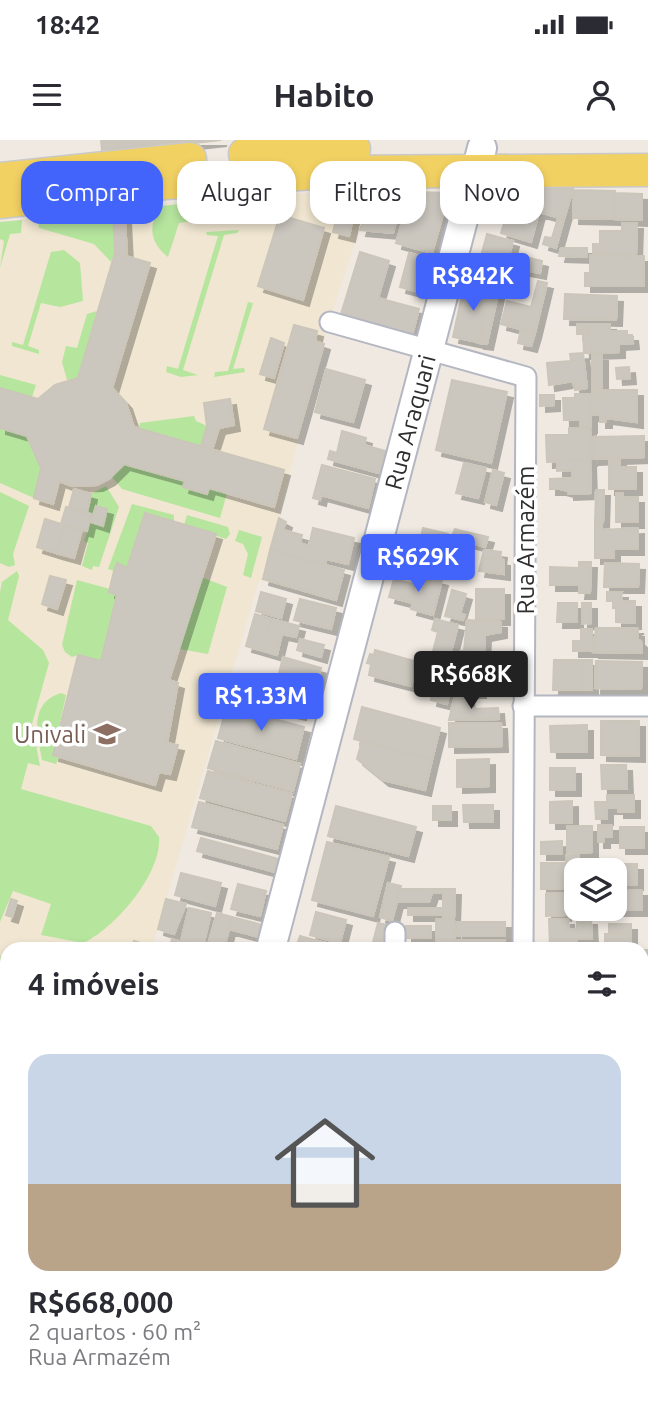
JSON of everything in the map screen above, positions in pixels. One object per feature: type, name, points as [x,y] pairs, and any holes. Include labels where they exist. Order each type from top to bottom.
[{"type":"main road","points":[[0,179],[236,155],[373,149],[481,152],[648,149]]},
{"type":"main road","points":[[0,202],[481,152],[648,170]]},
{"type":"street","name":"Rua Araquari","points":[[273,942],[481,152]]},
{"type":"street","name":"Rua Armazém","points":[[330,322],[526,377],[523,942]]},
{"type":"street","points":[[523,706],[648,706]]},
{"type":"shaded area","name":"Univali","points":[[310,193],[310,224],[361,224],[329,322],[270,549],[344,570],[336,600],[259,580],[154,942],[0,942],[0,222],[21,220],[21,224],[163,224],[163,205],[177,204],[177,224],[296,224],[296,194]]},
{"type":"green space","points":[[177,204],[179,224],[168,257],[157,245],[152,233],[153,224],[163,224],[163,206]]},
{"type":"green space","points":[[21,220],[22,224],[21,233],[10,234],[0,268],[4,241],[0,239],[0,222]]},
{"type":"green space","points":[[38,224],[115,224],[117,248],[111,262],[94,244],[39,228]]},
{"type":"green space","points":[[239,230],[237,233],[224,235],[183,370],[198,375],[181,377],[166,372],[167,366],[178,369],[218,236],[207,235],[206,232]]},
{"type":"green space","points":[[64,250],[80,263],[83,301],[60,307],[41,303],[28,346],[39,350],[39,354],[12,346],[12,342],[23,345],[51,252]]},
{"type":"green space","points":[[248,302],[253,303],[233,369],[244,368],[245,372],[214,377],[215,372],[228,371]]},
{"type":"green space","points":[[97,311],[78,378],[67,380],[62,362],[66,346],[77,348],[87,314]]},
{"type":"green space","points":[[0,375],[36,385],[32,397],[0,388]]},
{"type":"green space","points":[[194,416],[196,421],[207,426],[201,446],[139,428],[140,423]]},
{"type":"green space","points":[[0,428],[27,436],[41,468],[34,498],[0,483]]},
{"type":"green space","points":[[124,464],[185,481],[184,487],[207,494],[209,488],[227,493],[220,518],[122,489],[112,477]]},
{"type":"green space","points":[[106,486],[119,507],[99,567],[93,566],[92,570],[82,566],[88,543],[84,541],[90,522],[102,525],[107,510],[96,506],[93,515],[87,513],[91,494]]},
{"type":"green space","points":[[0,492],[29,506],[13,554],[15,565],[9,567],[0,563]]},
{"type":"green space","points":[[132,504],[174,515],[174,522],[145,514],[127,568],[117,564],[114,571],[108,569]]},
{"type":"green space","points":[[187,515],[228,527],[230,534],[226,539],[184,525]]},
{"type":"green space","points":[[239,530],[262,537],[251,578],[243,575],[248,554],[243,544],[235,541]]},
{"type":"green space","points":[[17,571],[19,576],[8,620],[43,650],[49,663],[32,724],[40,766],[28,763],[21,789],[151,826],[159,837],[153,867],[134,899],[108,926],[85,942],[41,935],[51,904],[13,891],[0,922],[2,582]]},
{"type":"green space","points":[[201,577],[227,587],[208,654],[180,649]]},
{"type":"green space","points":[[77,580],[110,589],[109,592],[117,595],[101,661],[78,655],[72,657],[65,652],[62,645]]},
{"type":"green space","points":[[61,693],[66,695],[53,755],[59,757],[56,764],[42,760],[37,730],[44,704]]},
{"type":"building","points":[[101,140],[186,140],[186,141],[102,150]]},
{"type":"building","points":[[186,140],[221,140],[186,144]]},
{"type":"building","points":[[544,189],[573,189],[564,219],[544,213]]},
{"type":"building","points":[[574,190],[615,191],[614,219],[573,218]]},
{"type":"building","points":[[426,192],[440,193],[440,224],[432,253],[396,243],[402,224],[426,224]]},
{"type":"building","points":[[615,193],[642,194],[642,220],[614,219]]},
{"type":"building","points":[[558,218],[564,219],[556,248],[543,244],[545,237],[552,238]]},
{"type":"building","points":[[296,220],[324,228],[303,300],[258,286],[277,224],[296,224]]},
{"type":"building","points":[[622,223],[637,223],[636,255],[593,254],[593,244],[600,244],[600,231],[622,231]]},
{"type":"building","points":[[114,224],[125,224],[127,257],[115,253]]},
{"type":"building","points":[[335,224],[352,224],[349,236],[333,232]]},
{"type":"building","points":[[362,224],[395,224],[393,233],[360,230]]},
{"type":"building","points":[[504,224],[536,224],[531,242],[501,233]]},
{"type":"building","points":[[487,234],[513,241],[506,267],[480,260]]},
{"type":"building","points":[[561,248],[587,248],[587,257],[559,256]]},
{"type":"building","points":[[360,252],[389,261],[378,298],[419,309],[412,335],[341,314]]},
{"type":"building","points":[[115,253],[150,263],[112,388],[126,403],[134,427],[284,470],[274,507],[209,488],[207,494],[183,487],[185,481],[124,464],[109,479],[97,485],[72,486],[59,481],[53,504],[34,498],[41,468],[27,436],[0,428],[0,388],[38,399],[55,385],[78,378]]},
{"type":"building","points":[[409,253],[431,259],[423,293],[400,287]]},
{"type":"building","points":[[590,255],[644,256],[644,286],[585,286],[585,273],[590,273]]},
{"type":"building","points":[[522,256],[542,261],[540,273],[519,269]]},
{"type":"building","points":[[538,281],[547,283],[535,333],[501,324],[507,301],[531,307]]},
{"type":"building","points":[[464,286],[498,294],[495,308],[486,306],[478,342],[453,337]]},
{"type":"building","points":[[565,294],[617,296],[616,320],[564,319]]},
{"type":"building","points":[[486,306],[495,308],[487,344],[478,343]]},
{"type":"building","points":[[577,324],[588,324],[591,353],[584,353],[583,334],[577,334]]},
{"type":"building","points":[[588,324],[610,324],[610,331],[627,331],[627,335],[632,335],[633,343],[619,344],[619,352],[591,353]]},
{"type":"building","points":[[294,325],[317,331],[315,341],[324,344],[297,438],[264,429]]},
{"type":"building","points":[[521,329],[535,333],[531,346],[518,343]]},
{"type":"building","points":[[271,338],[284,343],[274,378],[260,374]]},
{"type":"building","points":[[583,353],[587,388],[575,390],[573,381],[549,385],[547,363],[571,361],[570,354]]},
{"type":"building","points":[[592,355],[602,355],[602,388],[592,388]]},
{"type":"building","points":[[629,367],[630,378],[617,379],[616,368]]},
{"type":"building","points":[[326,369],[365,380],[353,422],[315,412]]},
{"type":"building","points":[[452,380],[507,392],[491,463],[436,450]]},
{"type":"building","points":[[592,390],[637,390],[637,397],[592,397]]},
{"type":"building","points":[[575,394],[591,394],[591,427],[580,427],[580,420],[564,420],[563,398],[575,398]]},
{"type":"building","points":[[540,395],[554,395],[554,405],[540,406]]},
{"type":"building","points":[[592,397],[637,397],[637,422],[606,418],[606,422],[600,422],[600,415],[592,415]]},
{"type":"building","points":[[230,399],[234,425],[219,428],[212,450],[201,446],[207,426],[204,403]]},
{"type":"building","points":[[590,427],[591,460],[547,462],[546,435],[569,435],[569,428]]},
{"type":"building","points":[[342,431],[366,438],[364,445],[385,451],[379,473],[328,459],[330,451],[337,453]]},
{"type":"building","points":[[644,436],[644,457],[593,459],[593,437]]},
{"type":"building","points":[[590,460],[591,493],[568,494],[568,491],[550,489],[550,479],[573,478],[572,470],[557,471],[557,461]]},
{"type":"building","points":[[609,460],[620,460],[620,467],[636,467],[636,489],[609,489]]},
{"type":"building","points":[[464,463],[486,468],[478,498],[456,493]]},
{"type":"building","points":[[322,465],[375,479],[368,508],[321,495],[320,500],[313,498]]},
{"type":"building","points":[[493,470],[504,473],[496,505],[485,502]]},
{"type":"building","points":[[74,489],[91,494],[87,513],[69,507]]},
{"type":"building","points":[[596,490],[604,490],[603,523],[595,523]]},
{"type":"building","points":[[616,493],[623,493],[623,497],[638,497],[638,522],[616,522]]},
{"type":"building","points":[[96,506],[107,509],[103,526],[91,522]]},
{"type":"building","points":[[66,507],[91,514],[87,531],[61,524]]},
{"type":"building","points":[[145,513],[216,534],[169,680],[178,683],[167,743],[178,745],[170,774],[159,772],[155,785],[53,755],[78,655],[101,661],[117,595],[109,592],[114,571],[117,563],[127,568]]},
{"type":"building","points":[[279,518],[286,522],[283,530],[302,535],[300,543],[309,546],[313,528],[354,538],[348,564],[326,559],[325,565],[270,550]]},
{"type":"building","points":[[45,519],[64,525],[56,553],[37,547]]},
{"type":"building","points":[[64,525],[82,530],[74,558],[56,553]]},
{"type":"building","points":[[595,525],[602,525],[602,530],[638,528],[638,549],[614,549],[614,558],[595,558]]},
{"type":"building","points":[[423,528],[448,534],[451,538],[455,529],[462,531],[459,544],[446,541],[441,560],[417,554]]},
{"type":"building","points":[[462,531],[488,537],[485,547],[460,540]]},
{"type":"building","points":[[270,550],[344,570],[336,600],[263,579]]},
{"type":"building","points":[[484,550],[501,552],[500,560],[482,558]]},
{"type":"building","points":[[482,558],[504,560],[504,574],[479,571]]},
{"type":"building","points":[[579,562],[591,562],[590,593],[579,593],[580,585],[550,585],[550,567],[579,568]]},
{"type":"building","points":[[605,563],[639,564],[638,587],[604,587]]},
{"type":"building","points":[[424,575],[442,580],[433,615],[411,609],[413,603],[389,597],[394,579],[421,586]]},
{"type":"building","points":[[50,576],[66,580],[57,609],[42,604]]},
{"type":"building","points":[[476,589],[504,589],[504,619],[476,619]]},
{"type":"building","points":[[452,590],[466,594],[460,614],[465,615],[463,620],[445,616]]},
{"type":"building","points":[[261,592],[286,599],[281,618],[256,611]]},
{"type":"building","points":[[607,592],[622,592],[621,601],[635,601],[635,623],[616,622],[616,608],[613,608],[613,601],[607,601]]},
{"type":"building","points":[[300,599],[336,608],[331,629],[294,620]]},
{"type":"building","points":[[558,603],[577,603],[577,622],[557,622]]},
{"type":"building","points":[[582,603],[591,603],[591,623],[582,624]]},
{"type":"building","points":[[255,614],[271,619],[266,638],[280,642],[277,655],[246,646]]},
{"type":"building","points":[[271,619],[299,626],[296,637],[282,634],[280,642],[266,638]]},
{"type":"building","points":[[435,619],[458,625],[448,664],[431,659],[438,632],[432,630]]},
{"type":"building","points":[[467,620],[501,622],[501,632],[485,635],[484,656],[459,654],[464,651]]},
{"type":"building","points":[[596,628],[638,628],[628,631],[628,638],[638,639],[642,643],[642,653],[593,652]]},
{"type":"building","points":[[581,629],[592,629],[592,651],[573,651],[573,641],[581,641]]},
{"type":"building","points":[[628,631],[638,631],[638,639],[628,638]]},
{"type":"building","points":[[300,639],[324,645],[321,657],[297,650]]},
{"type":"building","points":[[375,650],[428,665],[426,675],[415,672],[411,686],[369,675],[371,664],[367,663],[370,654],[374,655]]},
{"type":"building","points":[[283,657],[321,668],[314,696],[276,686]]},
{"type":"building","points":[[554,660],[563,660],[563,690],[553,690]]},
{"type":"building","points":[[563,660],[573,660],[573,690],[563,690]]},
{"type":"building","points":[[573,660],[583,660],[582,690],[573,690]]},
{"type":"building","points":[[583,660],[592,660],[592,690],[582,690]]},
{"type":"building","points":[[596,661],[642,662],[641,689],[595,688]]},
{"type":"building","points":[[502,663],[502,680],[480,680],[480,692],[458,692],[463,675],[469,675],[469,664]]},
{"type":"building","points":[[439,668],[455,672],[447,704],[431,700]]},
{"type":"building","points":[[290,695],[304,698],[300,714],[286,711]]},
{"type":"building","points":[[455,695],[468,695],[469,709],[498,708],[499,719],[449,720]]},
{"type":"building","points":[[227,706],[304,727],[296,759],[218,738]]},
{"type":"building","points":[[362,707],[440,728],[432,760],[354,739]]},
{"type":"building","points":[[601,721],[639,721],[639,756],[601,755]]},
{"type":"building","points":[[449,723],[501,723],[502,746],[449,747]]},
{"type":"building","points":[[587,725],[587,752],[551,752],[550,726]]},
{"type":"building","points":[[216,741],[300,764],[293,791],[208,768]]},
{"type":"building","points":[[362,741],[432,760],[425,790],[383,780],[357,759]]},
{"type":"building","points":[[489,759],[489,776],[457,776],[457,760]]},
{"type":"building","points":[[601,765],[626,765],[627,789],[602,789]]},
{"type":"building","points":[[550,768],[575,768],[575,790],[550,790]]},
{"type":"building","points":[[208,771],[292,794],[285,821],[200,798]]},
{"type":"building","points":[[457,776],[489,776],[489,786],[457,787]]},
{"type":"building","points":[[607,795],[634,795],[634,812],[618,812],[618,808],[607,808],[607,819],[596,819],[595,802],[607,802]]},
{"type":"building","points":[[572,801],[572,823],[550,823],[550,802]]},
{"type":"building","points":[[199,802],[283,825],[277,849],[192,827]]},
{"type":"building","points":[[463,805],[493,805],[493,822],[464,822]]},
{"type":"building","points":[[336,806],[416,827],[408,856],[328,836]]},
{"type":"building","points":[[433,806],[451,806],[451,820],[433,820]]},
{"type":"building","points":[[598,825],[612,825],[612,837],[604,837],[604,842],[598,842]]},
{"type":"building","points":[[567,826],[592,826],[592,852],[567,853]]},
{"type":"building","points":[[620,827],[644,827],[644,848],[620,848]]},
{"type":"building","points":[[201,838],[253,852],[249,865],[197,851]]},
{"type":"building","points":[[562,841],[562,854],[541,854],[541,842]]},
{"type":"building","points":[[327,842],[389,857],[373,916],[312,900]]},
{"type":"building","points":[[253,852],[278,859],[275,872],[249,865]]},
{"type":"building","points":[[566,855],[579,855],[579,858],[566,858]]},
{"type":"building","points":[[541,863],[564,863],[564,889],[541,889]]},
{"type":"building","points":[[627,864],[637,864],[637,884],[627,885]]},
{"type":"building","points":[[181,873],[221,883],[215,906],[175,895]]},
{"type":"building","points":[[388,883],[401,886],[392,921],[380,917]]},
{"type":"building","points":[[238,884],[266,891],[260,916],[231,909]]},
{"type":"building","points":[[400,889],[455,889],[454,919],[443,919],[443,893],[432,893],[429,902],[397,902]]},
{"type":"building","points":[[627,890],[642,890],[642,910],[627,910]]},
{"type":"building","points":[[564,893],[564,915],[546,916],[546,894]]},
{"type":"building","points":[[11,899],[17,901],[12,917],[6,915]]},
{"type":"building","points":[[166,899],[186,904],[174,934],[158,929]]},
{"type":"building","points":[[189,908],[211,913],[204,942],[181,941]]},
{"type":"building","points":[[408,908],[423,908],[423,915],[408,915]]},
{"type":"building","points":[[423,908],[443,908],[443,915],[423,915]]},
{"type":"building","points":[[316,912],[346,920],[340,942],[310,935]]},
{"type":"building","points":[[217,913],[232,917],[226,942],[209,942]]},
{"type":"building","points":[[232,917],[262,925],[259,937],[229,929]]},
{"type":"building","points":[[436,919],[454,919],[455,942],[436,942]]},
{"type":"building","points":[[549,919],[568,921],[569,929],[577,929],[577,921],[591,921],[592,939],[576,939],[576,942],[550,942]]},
{"type":"building","points":[[457,922],[505,922],[505,936],[457,936]]},
{"type":"building","points":[[378,923],[391,926],[387,942],[373,942]]},
{"type":"building","points":[[609,924],[620,924],[620,934],[609,934]]},
{"type":"building","points":[[620,924],[631,924],[631,934],[620,934]]},
{"type":"building","points":[[406,926],[431,926],[431,938],[406,938]]},
{"type":"building","points":[[605,934],[631,934],[631,942],[605,942]]},
{"type":"building","points":[[300,936],[322,942],[298,942]]},
{"type":"building","points":[[457,940],[505,940],[505,942]]},
{"type":"place","name":"Univali","points":[[107,734]]}]
